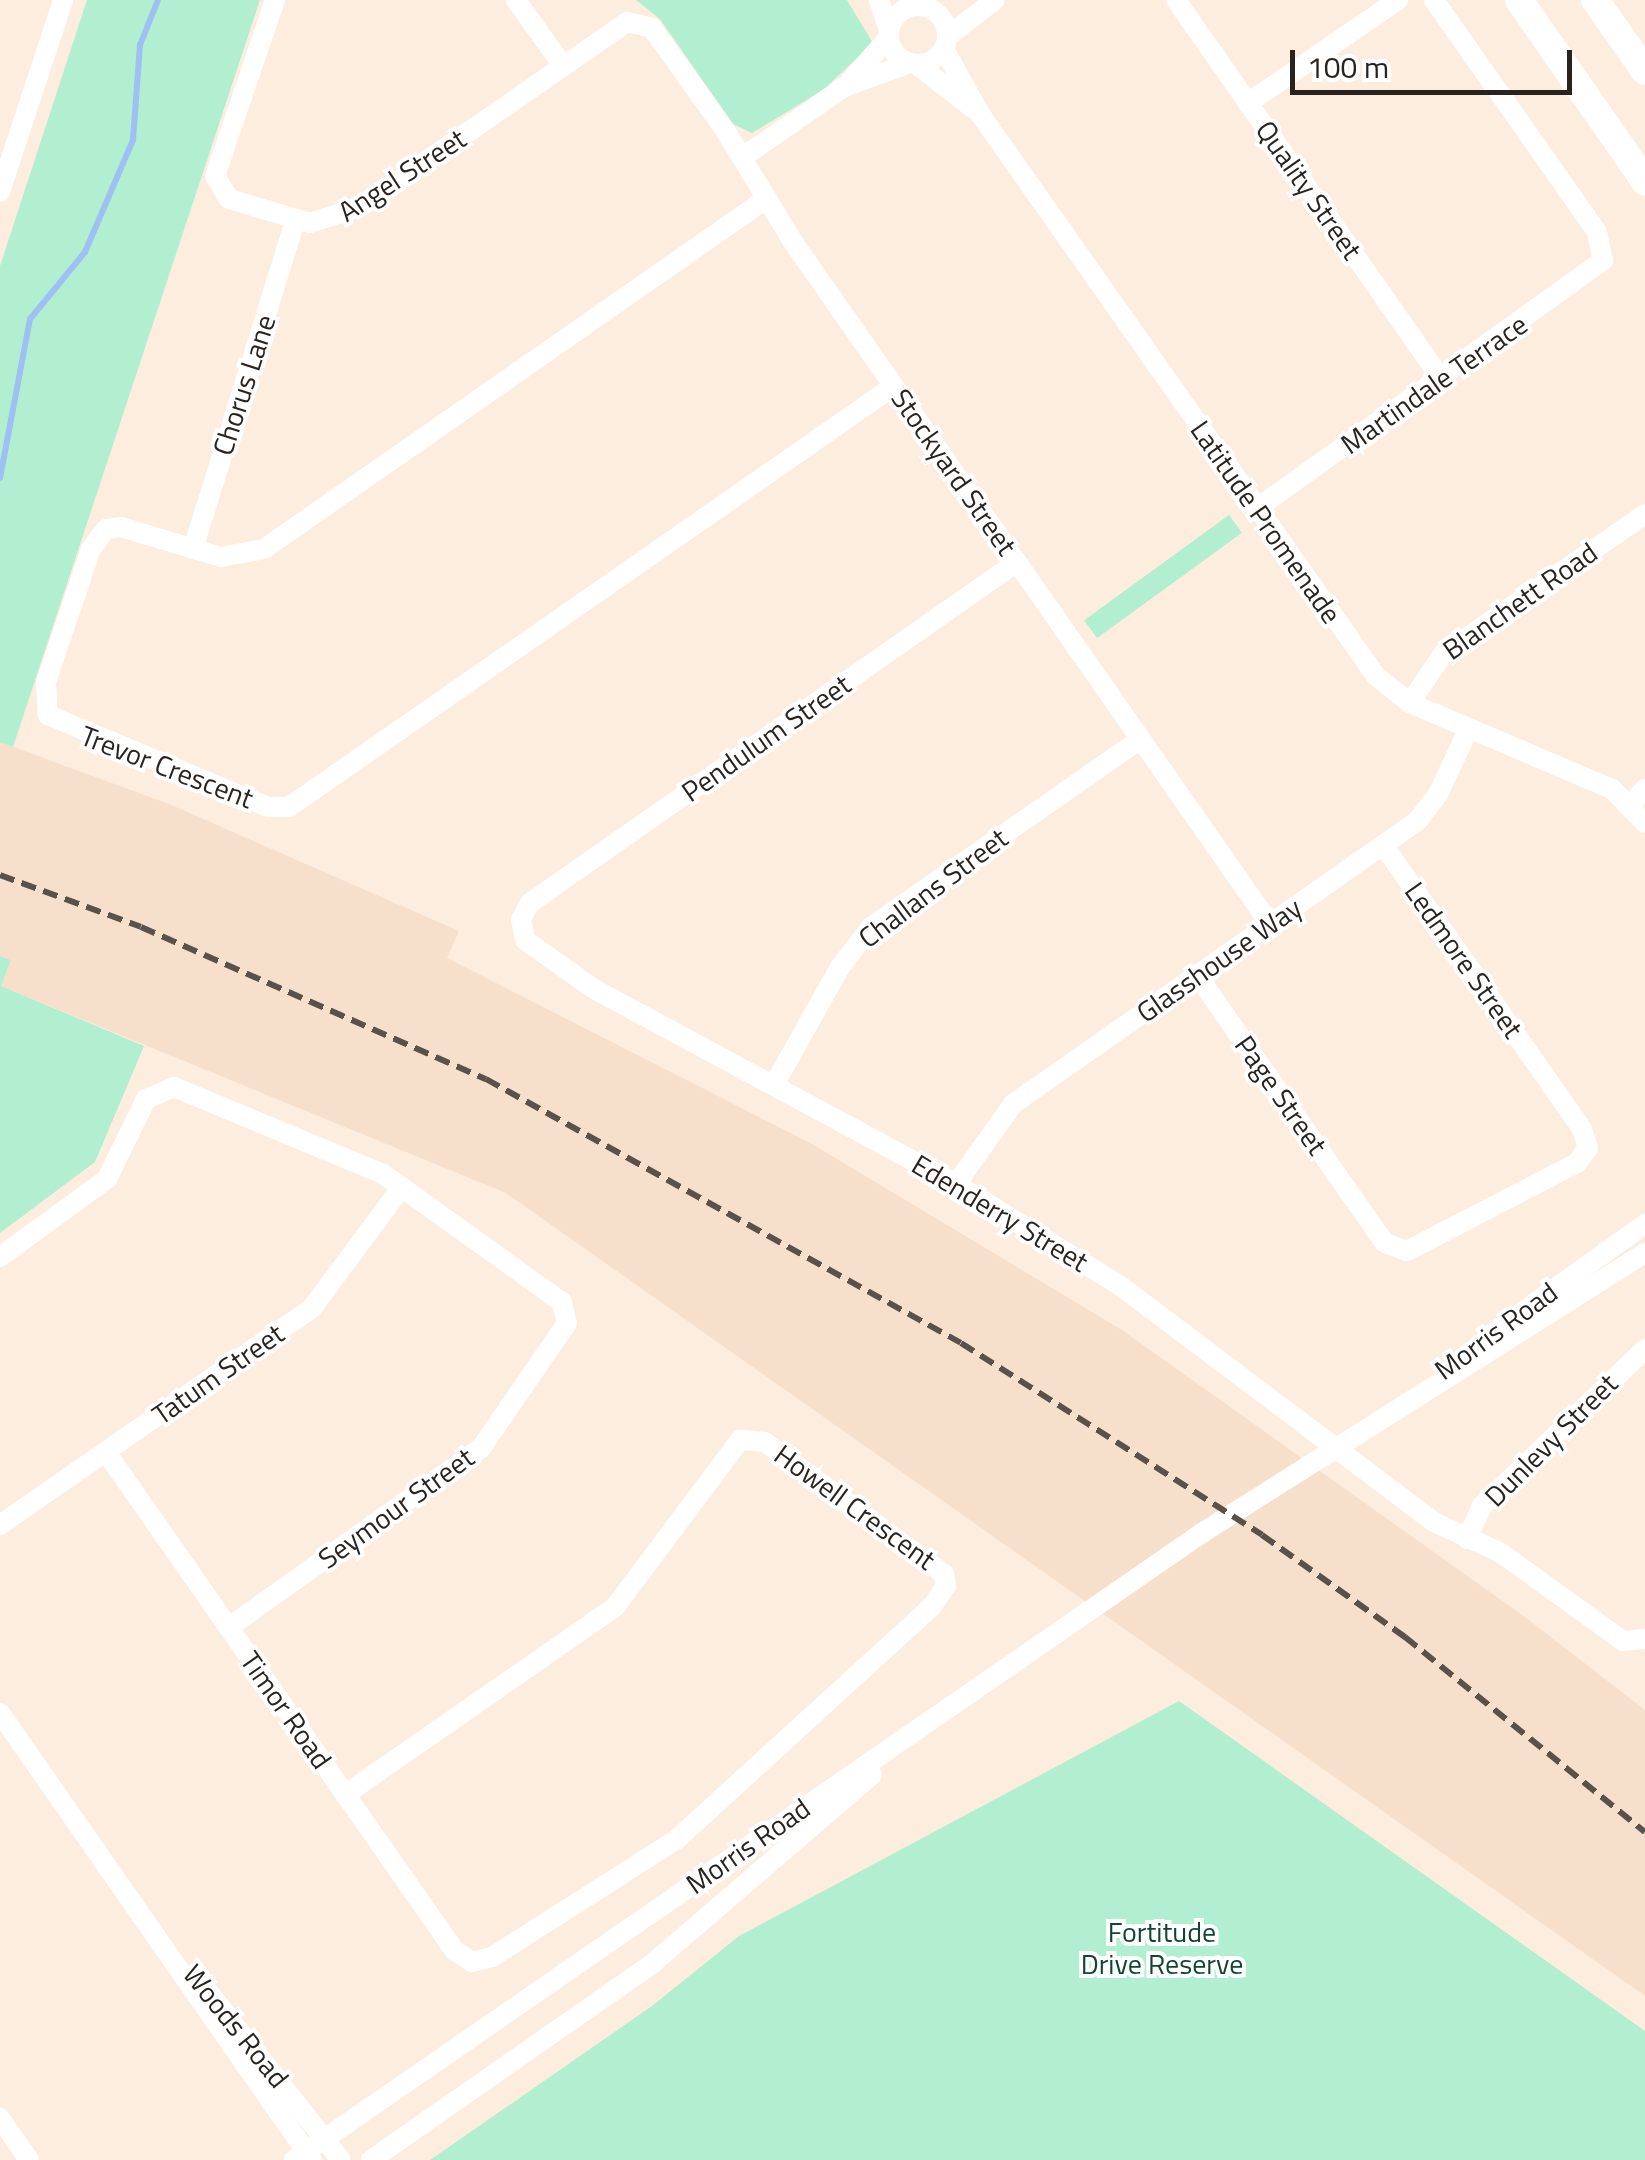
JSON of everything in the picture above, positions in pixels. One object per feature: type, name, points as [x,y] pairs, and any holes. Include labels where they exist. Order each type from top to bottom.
[{"type":"highway","points":[[1519,0],[1645,181]]},
{"type":"highway","points":[[1595,0],[1645,71]]},
{"type":"street","points":[[0,189],[62,0]]},
{"type":"street","name":"Angel Street","points":[[275,0],[215,176],[229,199],[294,221],[346,216],[563,66],[640,20]]},
{"type":"street","points":[[516,0],[563,66]]},
{"type":"street","points":[[879,0],[895,53],[913,64]]},
{"type":"street","points":[[844,87],[913,64],[995,0]]},
{"type":"street","name":"Quality Street","points":[[1176,0],[1441,379]]},
{"type":"street","points":[[1248,103],[1398,0]]},
{"type":"street","name":"Martindale Terrace","points":[[1256,509],[1594,272],[1604,254],[1598,232],[1434,0]]},
{"type":"street","points":[[742,158],[844,87],[889,34],[894,18],[920,3],[942,18],[946,42]]},
{"type":"street","name":"Stockyard Street","points":[[640,20],[660,37],[894,386],[1270,924]]},
{"type":"street","name":"Latitude Promenade","points":[[946,42],[980,114],[1363,661],[1410,702],[1595,780],[1630,805],[1645,822]]},
{"type":"street","name":"Latitude Promenade","points":[[913,64],[980,114]]},
{"type":"street","name":"Trevor Crescent","points":[[766,199],[264,549],[221,557],[121,526],[96,538],[46,682],[46,711],[59,724],[281,809],[894,386]]},
{"type":"street","name":"Chorus Lane","points":[[193,549],[294,221]]},
{"type":"street","name":"Blanchett Road","points":[[1410,702],[1436,660],[1645,514]]},
{"type":"street","name":"Pendulum Street","points":[[521,919],[530,903],[1017,562]]},
{"type":"street","name":"Glasshouse Way","points":[[956,1184],[1013,1104],[1383,845],[1432,803],[1469,728]]},
{"type":"street","name":"Challans Street","points":[[774,1082],[840,967],[871,927],[1140,739]]},
{"type":"street","points":[[1630,805],[1645,789]]},
{"type":"street","name":"Ledmore Street","points":[[1365,1214],[1385,1243],[1407,1250],[1577,1163],[1588,1148],[1582,1129],[1383,845]]},
{"type":"street","name":"Edenderry Street","points":[[521,919],[525,940],[575,978],[774,1082],[956,1184],[1122,1287],[1249,1388],[1468,1539],[1501,1552],[1622,1641],[1645,1639]]},
{"type":"street","name":"Page Street","points":[[1198,975],[1365,1214]]},
{"type":"street","points":[[0,1257],[108,1179],[146,1099],[174,1087],[402,1187]]},
{"type":"street","name":"Seymour Street","points":[[228,1628],[480,1448],[560,1337],[568,1312],[552,1293],[402,1187]]},
{"type":"street","name":"Tatum Street","points":[[0,1526],[312,1308],[402,1187]]},
{"type":"street","name":"Morris Road","points":[[1346,1438],[1645,1224]]},
{"type":"street","name":"Morris Road","points":[[304,2157],[325,2138],[1202,1533],[1346,1438],[1645,1254]]},
{"type":"street","name":"Dunlevy Street","points":[[1468,1539],[1482,1506],[1645,1349]]},
{"type":"street","name":"Howell Crescent","points":[[345,1795],[614,1607],[740,1440],[765,1442],[937,1562],[946,1586],[940,1596],[735,1790],[676,1840],[492,1957],[472,1962]]},
{"type":"street","name":"Timor Road","points":[[106,1452],[454,1950],[472,1962]]},
{"type":"street","name":"Morris Road","points":[[371,2160],[690,1933],[869,1777],[1202,1533]]},
{"type":"street","name":"Woods Road","points":[[0,1713],[304,2157]]},
{"type":"street","name":"Woods Road","points":[[126,1895],[341,2160]]},
{"type":"street","points":[[665,1904],[690,1933]]},
{"type":"street","points":[[0,2118],[30,2160]]},
{"type":"shaded area","points":[[0,742],[169,804],[459,931],[447,958],[812,1144],[1122,1330],[1525,1617],[1645,1710],[1645,1996],[506,1193],[1,986],[11,960],[0,956]]},
{"type":"green space","points":[[87,0],[260,0],[13,747],[0,742],[0,266]]},
{"type":"green space","points":[[636,0],[847,0],[873,43],[823,90],[752,133],[733,124],[660,19]]},
{"type":"green space","points":[[1229,515],[1242,533],[1097,638],[1084,620]]},
{"type":"green space","points":[[0,956],[11,960],[1,986],[144,1046],[95,1162],[0,1233]]},
{"type":"green space","name":"Fortitude Drive Reserve","points":[[1179,1701],[1645,2031],[1645,2160],[430,2160],[652,2006],[739,1936]]},
{"type":"waterway","points":[[0,478],[30,319],[85,252],[133,140],[140,45],[158,0]]},
{"type":"railway","points":[[0,875],[141,927],[486,1079],[961,1343],[1262,1535],[1405,1637],[1645,1832]]}]
